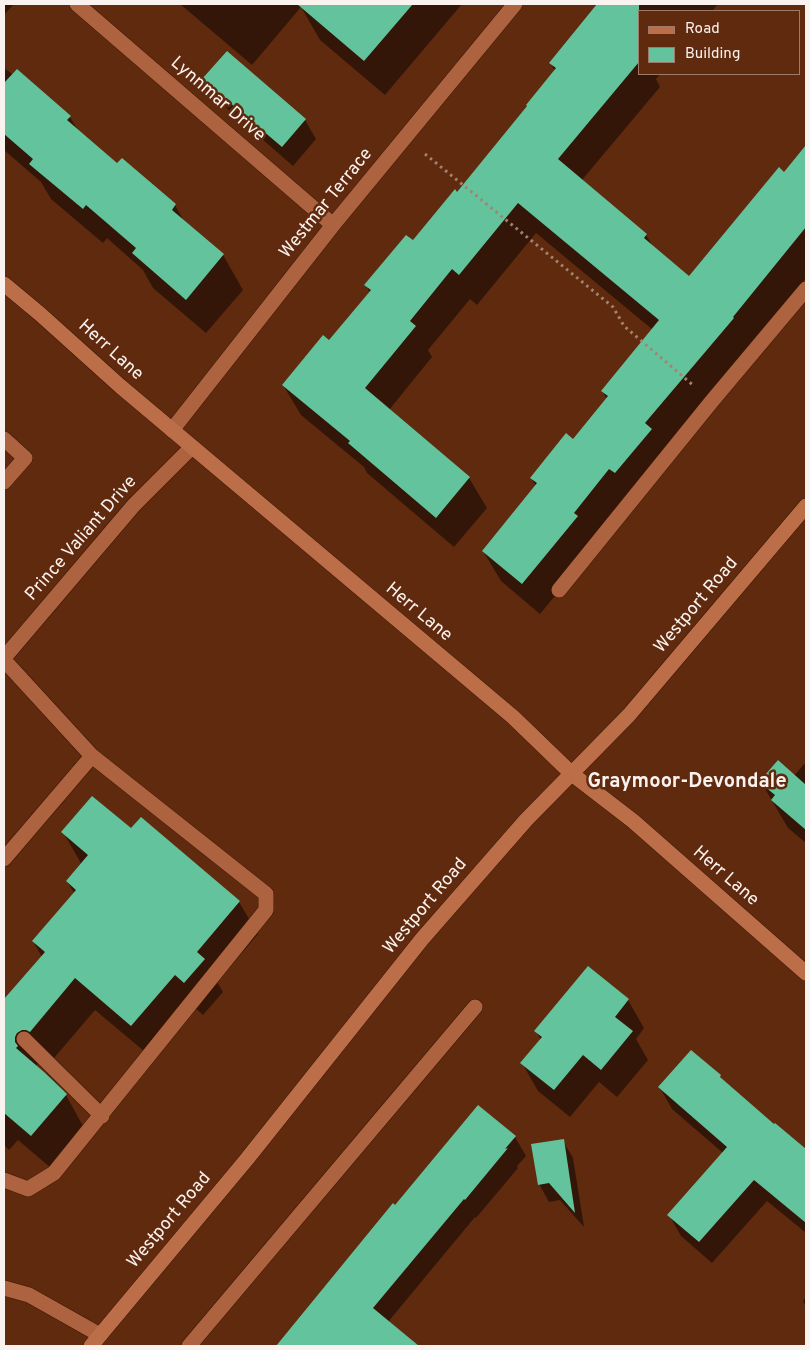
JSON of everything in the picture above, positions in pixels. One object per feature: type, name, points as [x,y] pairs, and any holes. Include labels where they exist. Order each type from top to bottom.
[{"type":"main road","name":"Herr Lane","points":[[4,284],[120,386],[512,717],[572,774],[633,821],[806,973]]},
{"type":"main road","name":"Westport Road","points":[[95,1341],[247,1159],[422,940],[526,820],[629,715],[806,506]]},
{"type":"street","name":"Lynnmar Drive","points":[[77,4],[333,224]]},
{"type":"street","name":"Westmar Terrace","points":[[172,430],[333,224],[514,4]]},
{"type":"street","points":[[559,590],[712,401],[806,289]]},
{"type":"street","points":[[4,439],[25,458],[4,482]]},
{"type":"street","name":"Prince Valiant Drive","points":[[4,659],[134,505],[192,447]]},
{"type":"street","points":[[4,659],[92,756],[266,894],[266,910],[102,1116],[54,1173],[28,1189],[4,1180]]},
{"type":"street","points":[[4,859],[92,756]]},
{"type":"street","points":[[189,1346],[475,1007]]},
{"type":"street","points":[[24,1039],[102,1116]]},
{"type":"street","points":[[4,1288],[29,1295],[95,1341]]},
{"type":"path","points":[[445,170],[613,307],[624,326],[699,390]]},
{"type":"building","points":[[297,4],[413,4],[364,61]]},
{"type":"building","points":[[597,4],[639,4],[638,63],[558,159],[647,234],[644,238],[689,276],[779,167],[784,172],[806,145],[806,227],[734,318],[645,423],[652,429],[615,473],[609,469],[574,513],[578,516],[522,584],[482,551],[537,483],[530,478],[566,433],[573,439],[608,396],[601,391],[659,320],[518,203],[459,275],[452,269],[410,321],[416,326],[365,388],[470,477],[436,518],[348,443],[350,441],[282,385],[323,335],[329,340],[371,290],[364,285],[406,235],[413,240],[455,189],[457,192],[556,68],[549,63]]},
{"type":"building","points":[[227,51],[306,119],[282,147],[202,79]]},
{"type":"building","points":[[17,69],[71,116],[67,120],[117,163],[122,158],[176,204],[172,210],[224,254],[186,300],[132,253],[136,248],[86,205],[83,209],[29,164],[33,159],[4,134],[4,83]]},
{"type":"building","points":[[778,760],[806,785],[806,830],[771,800],[775,795],[759,782]]},
{"type":"building","points":[[92,796],[131,828],[141,817],[240,901],[197,952],[205,959],[184,983],[175,975],[131,1026],[75,978],[30,1032],[22,1030],[17,1033],[15,1042],[18,1046],[16,1048],[67,1094],[31,1136],[4,1113],[4,999],[45,952],[32,941],[76,890],[66,881],[88,855],[61,832]]},
{"type":"building","points":[[588,966],[629,999],[615,1017],[633,1031],[601,1070],[583,1055],[554,1090],[520,1063],[542,1037],[534,1031]]},
{"type":"building","points":[[691,1050],[774,1124],[806,1149],[806,1223],[754,1180],[699,1242],[667,1215],[727,1147],[658,1087]]},
{"type":"building","points":[[478,1105],[516,1136],[465,1200],[373,1308],[419,1346],[276,1346],[393,1203],[395,1205]]},
{"type":"building","points":[[564,1139],[575,1213],[549,1183],[538,1185],[531,1144]]},
{"type":"district","name":"Graymoor-Devondale","points":[[687,783]]}]
